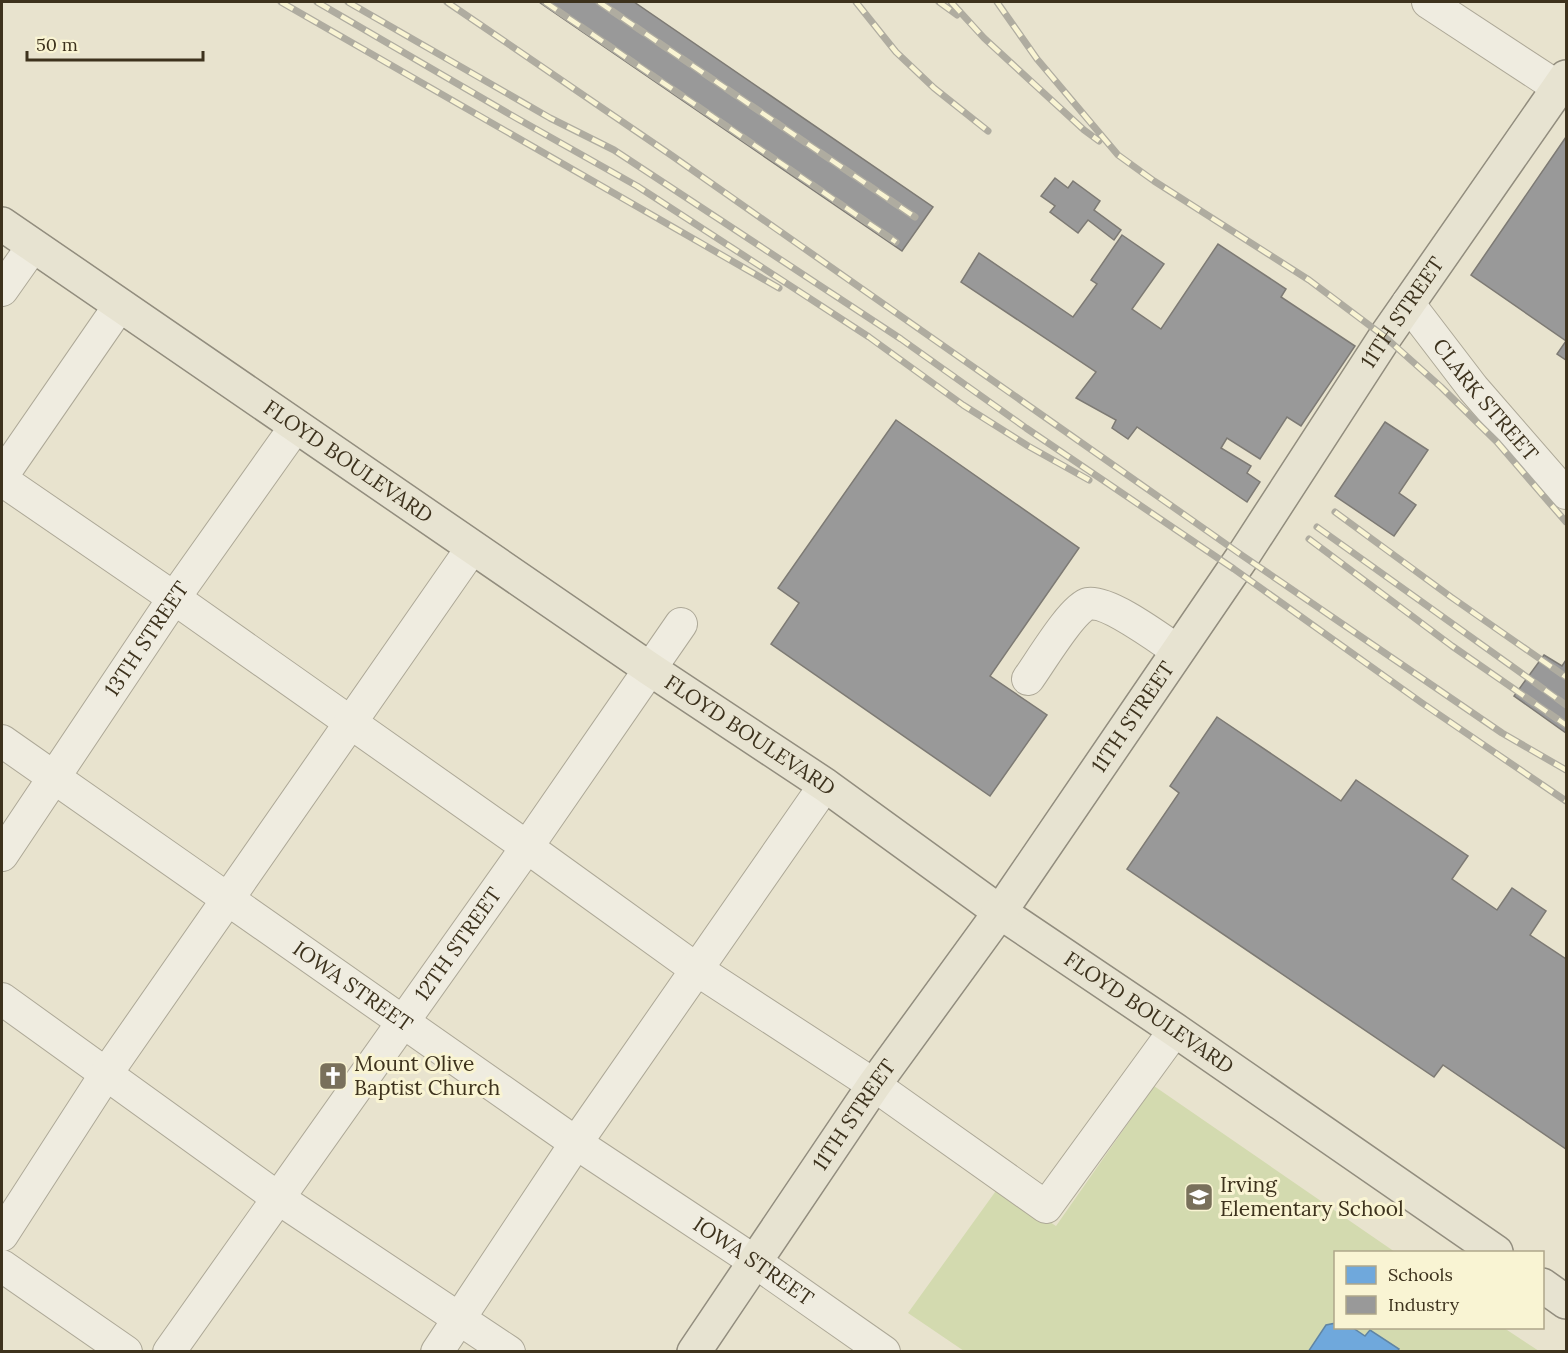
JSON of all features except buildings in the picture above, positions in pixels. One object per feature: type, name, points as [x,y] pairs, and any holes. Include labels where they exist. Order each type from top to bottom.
[{"type":"main road","name":"11TH STREET","points":[[693,1352],[874,1085],[1000,912],[1243,556],[1408,303],[1563,83]]},
{"type":"main road","name":"FLOYD BOULEVARD","points":[[2,224],[472,548],[825,785],[1000,912],[1495,1251]]},
{"type":"main road","points":[[1544,1286],[1566,1302]]},
{"type":"street","points":[[1428,2],[1563,83]]},
{"type":"street","points":[[2,290],[33,246]]},
{"type":"street","name":"CLARK STREET","points":[[1408,303],[1473,388],[1566,493]]},
{"type":"street","points":[[2,476],[120,305]]},
{"type":"street","name":"13TH STREET","points":[[2,855],[174,598],[296,426]]},
{"type":"street","points":[[2,480],[174,598],[696,969],[874,1085],[1046,1207],[1175,1030]]},
{"type":"street","points":[[2,1235],[106,1074],[472,548]]},
{"type":"street","points":[[1028,679],[1075,612],[1088,604],[1102,604],[1114,610],[1178,651]]},
{"type":"street","name":"12TH STREET","points":[[169,1352],[527,847],[681,624]]},
{"type":"street","name":"IOWA STREET","points":[[2,741],[576,1143],[754,1261],[884,1352]]},
{"type":"street","points":[[437,1352],[576,1143],[825,785]]},
{"type":"street","points":[[2,999],[278,1198],[509,1352]]},
{"type":"street","points":[[2,1266],[126,1352]]},
{"type":"green space","name":"Irving Elementary School","points":[[1154,1086],[1394,1251],[1334,1251],[1334,1323],[1326,1325],[1308,1351],[964,1351],[908,1313],[998,1188],[1056,1226]]},
{"type":"green space","points":[[1354,1329],[1506,1329],[1539,1351],[1397,1351],[1398,1349],[1370,1330],[1365,1336]]},
{"type":"railway","points":[[281,2],[779,288]]},
{"type":"railway","points":[[317,2],[637,186],[869,337],[963,405],[1028,446],[1089,480]]},
{"type":"railway","points":[[348,2],[550,118],[614,150],[901,339],[1566,801]]},
{"type":"railway","points":[[447,2],[671,155],[1243,556],[1502,733],[1566,770]]},
{"type":"railway","points":[[545,2],[896,242]]},
{"type":"railway","points":[[599,2],[915,217]]},
{"type":"railway","points":[[856,2],[896,52],[934,88],[988,131]]},
{"type":"railway","points":[[939,2],[957,15]]},
{"type":"railway","points":[[951,2],[984,38],[1084,130],[1099,141]]},
{"type":"railway","points":[[997,2],[1037,59],[1118,155],[1154,181],[1309,280],[1385,337],[1441,387],[1497,442],[1566,522]]},
{"type":"railway","points":[[1335,512],[1566,677]]},
{"type":"railway","points":[[1317,527],[1566,705]]},
{"type":"railway","points":[[1309,539],[1452,646],[1566,725]]},
{"type":"place","name":"Mount Olive Baptist Church","points":[[333,1076]]},
{"type":"place","name":"Irving Elementary School","points":[[1199,1197]]}]
